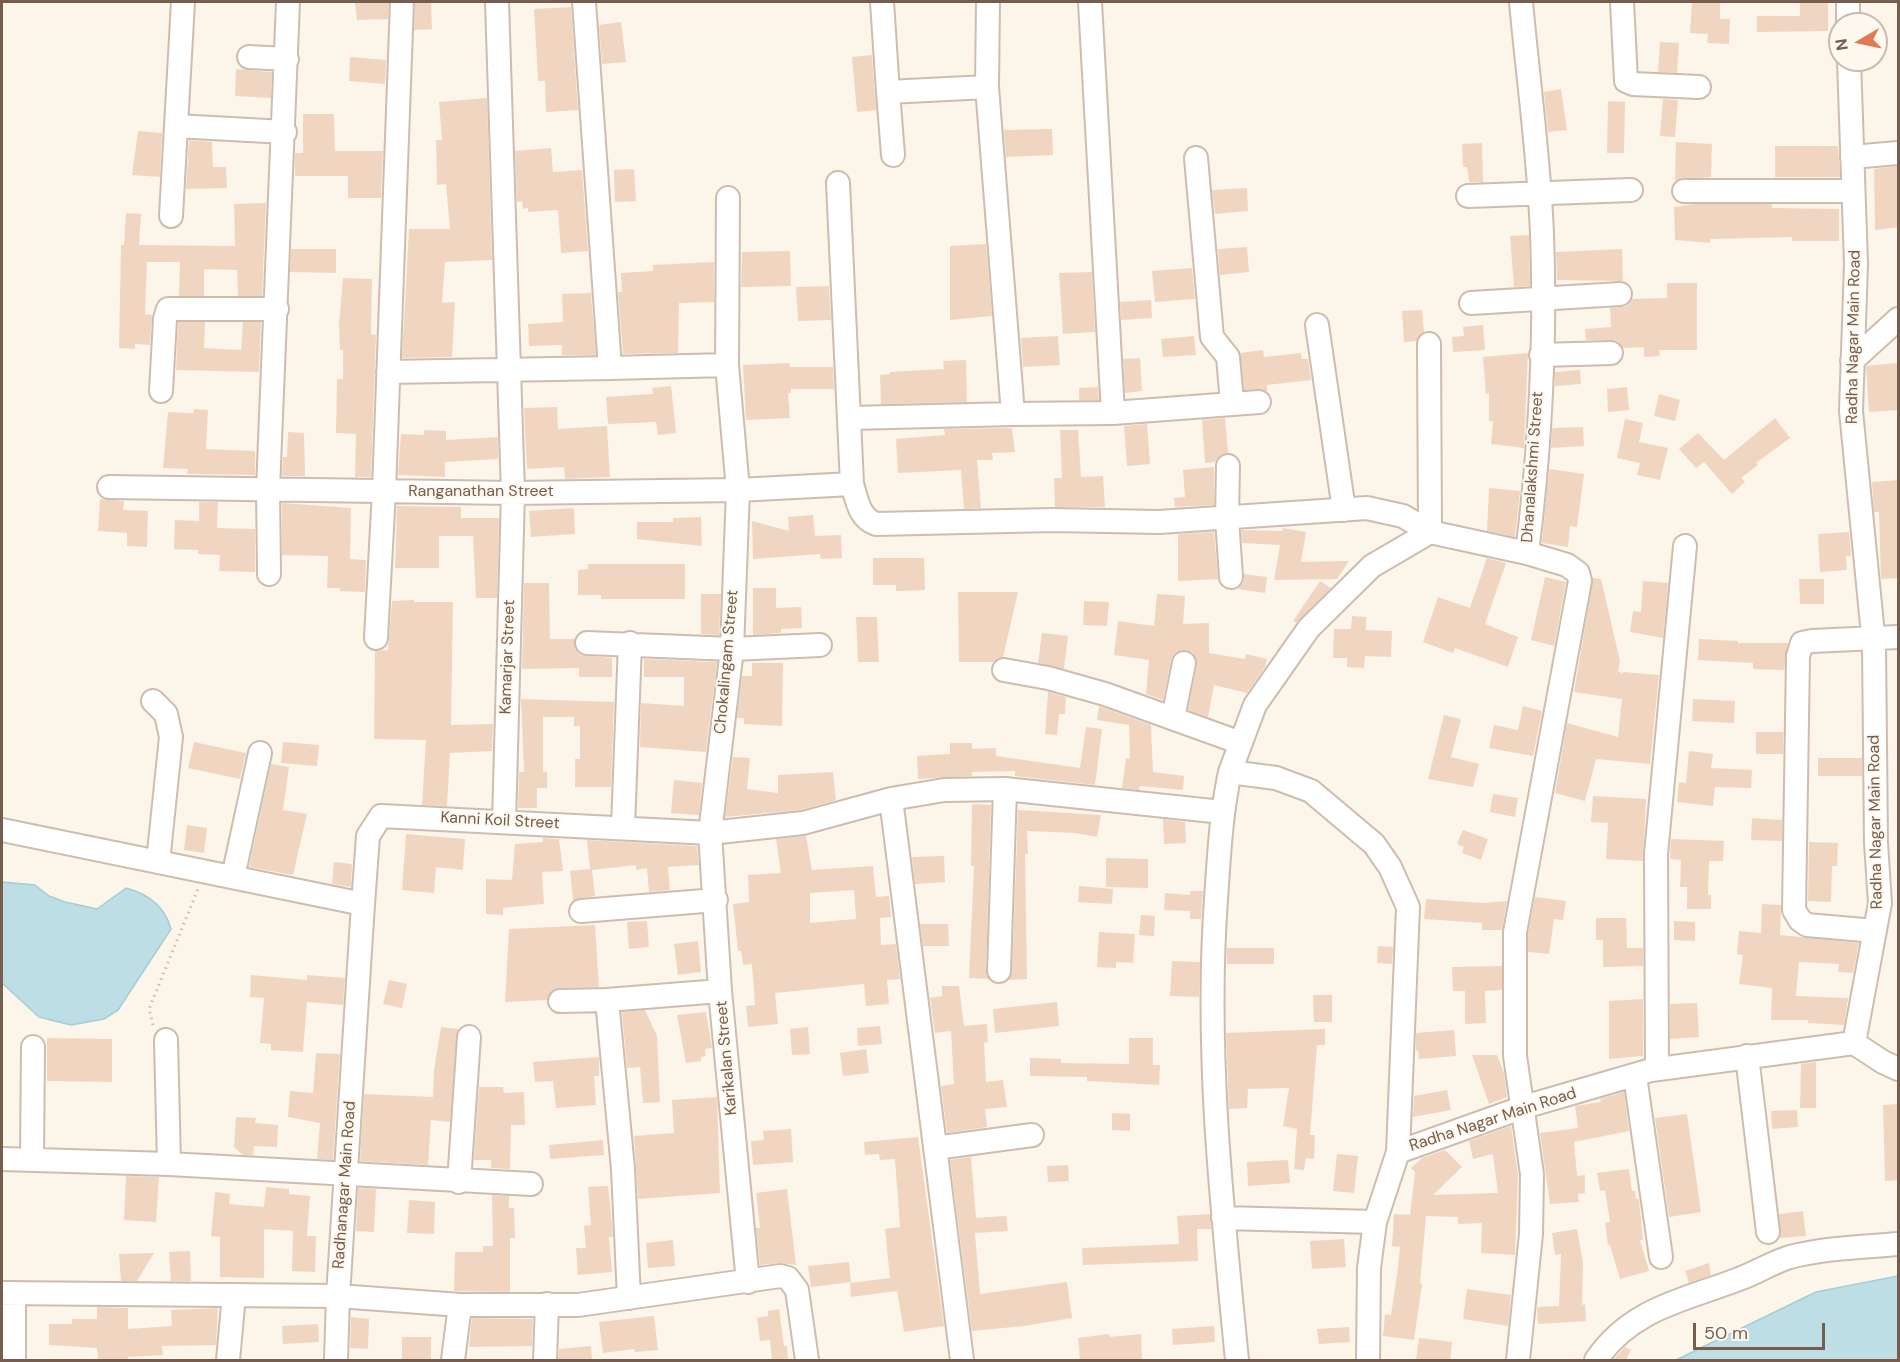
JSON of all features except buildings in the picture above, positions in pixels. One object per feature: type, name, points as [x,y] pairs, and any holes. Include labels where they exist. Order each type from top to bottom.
[{"type":"street","points":[[171,216],[183,2]]},
{"type":"street","points":[[269,574],[268,489],[285,132],[288,2]]},
{"type":"street","points":[[376,638],[384,491],[402,2]]},
{"type":"street","name":"Kamarjar Street","points":[[497,2],[513,493],[504,822]]},
{"type":"street","points":[[584,2],[610,368]]},
{"type":"street","points":[[882,2],[893,155]]},
{"type":"street","points":[[988,2],[987,87],[1013,414]]},
{"type":"street","points":[[1090,2],[1113,413]]},
{"type":"street","name":"Dhanalakshmi Street","points":[[1518,1360],[1531,1234],[1532,1174],[1515,1056],[1515,932],[1580,581],[1578,573],[1567,565],[1527,553],[1533,500],[1541,355],[1542,234],[1521,2]]},
{"type":"street","points":[[1622,2],[1626,81],[1633,84],[1699,87]]},
{"type":"street","points":[[249,57],[287,59]]},
{"type":"street","name":"Radha Nagar Main Road","points":[[1368,1360],[1370,1268],[1375,1222],[1398,1152],[1524,1107],[1657,1070],[1854,1043],[1875,931],[1889,903],[1876,843],[1873,639],[1851,411],[1856,264],[1849,72]]},
{"type":"street","points":[[888,92],[987,87]]},
{"type":"street","points":[[176,126],[285,132]]},
{"type":"street","points":[[1852,158],[1899,153]]},
{"type":"street","points":[[1196,158],[1212,337],[1228,357],[1232,403]]},
{"type":"street","points":[[838,183],[852,484],[862,515],[876,524],[1053,520],[1159,522],[1367,508],[1403,516],[1430,532],[1527,553]]},
{"type":"street","points":[[1468,196],[1631,190]]},
{"type":"street","points":[[1684,191],[1853,191]]},
{"type":"street","name":"Chokalingam Street","points":[[710,834],[732,649],[738,490],[727,365],[728,198]]},
{"type":"street","points":[[1471,303],[1620,294]]},
{"type":"street","points":[[161,391],[165,319],[168,309],[277,309]]},
{"type":"street","points":[[1852,361],[1899,319]]},
{"type":"street","points":[[1317,326],[1344,510]]},
{"type":"street","points":[[1429,344],[1430,532]]},
{"type":"street","points":[[1541,355],[1611,353]]},
{"type":"street","points":[[388,372],[727,365]]},
{"type":"street","points":[[850,418],[1113,413],[1259,402]]},
{"type":"street","points":[[1228,466],[1227,519],[1231,577]]},
{"type":"street","name":"Ranganathan Street","points":[[109,486],[513,493],[738,490],[852,484]]},
{"type":"street","points":[[1237,1360],[1214,1106],[1212,947],[1222,812],[1230,772],[1254,705],[1309,628],[1372,566],[1430,532]]},
{"type":"street","points":[[1657,1070],[1656,854],[1685,546]]},
{"type":"street","points":[[1875,931],[1807,925],[1800,920],[1794,910],[1799,648],[1802,643],[1812,640],[1899,637]]},
{"type":"street","points":[[587,643],[732,649],[820,645]]},
{"type":"street","points":[[623,827],[630,643]]},
{"type":"street","points":[[1173,718],[1184,663]]},
{"type":"street","points":[[1004,670],[1105,694],[1241,743]]},
{"type":"street","points":[[153,701],[166,714],[171,737],[158,862]]},
{"type":"street","points":[[233,877],[260,753]]},
{"type":"street","points":[[1230,772],[1276,778],[1311,790],[1374,844],[1390,867],[1408,907],[1398,1152]]},
{"type":"street","points":[[999,971],[1005,789]]},
{"type":"street","name":"Kanni Koil Street","points":[[363,904],[368,837],[381,816],[623,827],[710,834],[803,823],[891,799],[944,790],[1005,789],[1222,812]]},
{"type":"street","points":[[891,799],[962,1360]]},
{"type":"street","points":[[2,830],[363,904]]},
{"type":"street","name":"Karikalan Street","points":[[710,834],[720,991],[748,1282]]},
{"type":"street","points":[[581,911],[716,900]]},
{"type":"street","name":"Radhanagar Main Road","points":[[336,1360],[363,904]]},
{"type":"street","points":[[560,1001],[720,991]]},
{"type":"street","points":[[607,999],[623,1169],[629,1298]]},
{"type":"street","points":[[459,1182],[469,1037]]},
{"type":"street","points":[[166,1040],[169,1164]]},
{"type":"street","points":[[1854,1043],[1883,1062],[1899,1069]]},
{"type":"street","points":[[32,1158],[33,1047]]},
{"type":"street","points":[[1747,1056],[1768,1232]]},
{"type":"street","points":[[1635,1076],[1661,1257]]},
{"type":"street","points":[[935,1148],[1032,1136]]},
{"type":"street","points":[[2,1159],[32,1158],[169,1164],[459,1182],[531,1184]]},
{"type":"street","points":[[1223,1218],[1375,1222]]},
{"type":"street","points":[[1596,1360],[1623,1330],[1662,1305],[1739,1279],[1788,1258],[1839,1249],[1899,1244]]},
{"type":"street","points":[[14,1360],[8,1293],[338,1296],[460,1305],[578,1305],[780,1276],[788,1278],[797,1290],[807,1360]]},
{"type":"street","points":[[228,1360],[234,1295]]},
{"type":"street","points":[[545,1360],[547,1304]]},
{"type":"street","points":[[453,1360],[460,1305]]},
{"type":"path","points":[[166,1040],[153,1025],[149,1009],[205,871]]},
{"type":"water","points":[[2,882],[35,885],[49,896],[97,909],[126,888],[154,902],[165,914],[171,929],[118,1010],[104,1019],[71,1025],[39,1017],[2,983]]},
{"type":"water","points":[[1898,1276],[1898,1360],[1676,1360],[1816,1292]]}]
